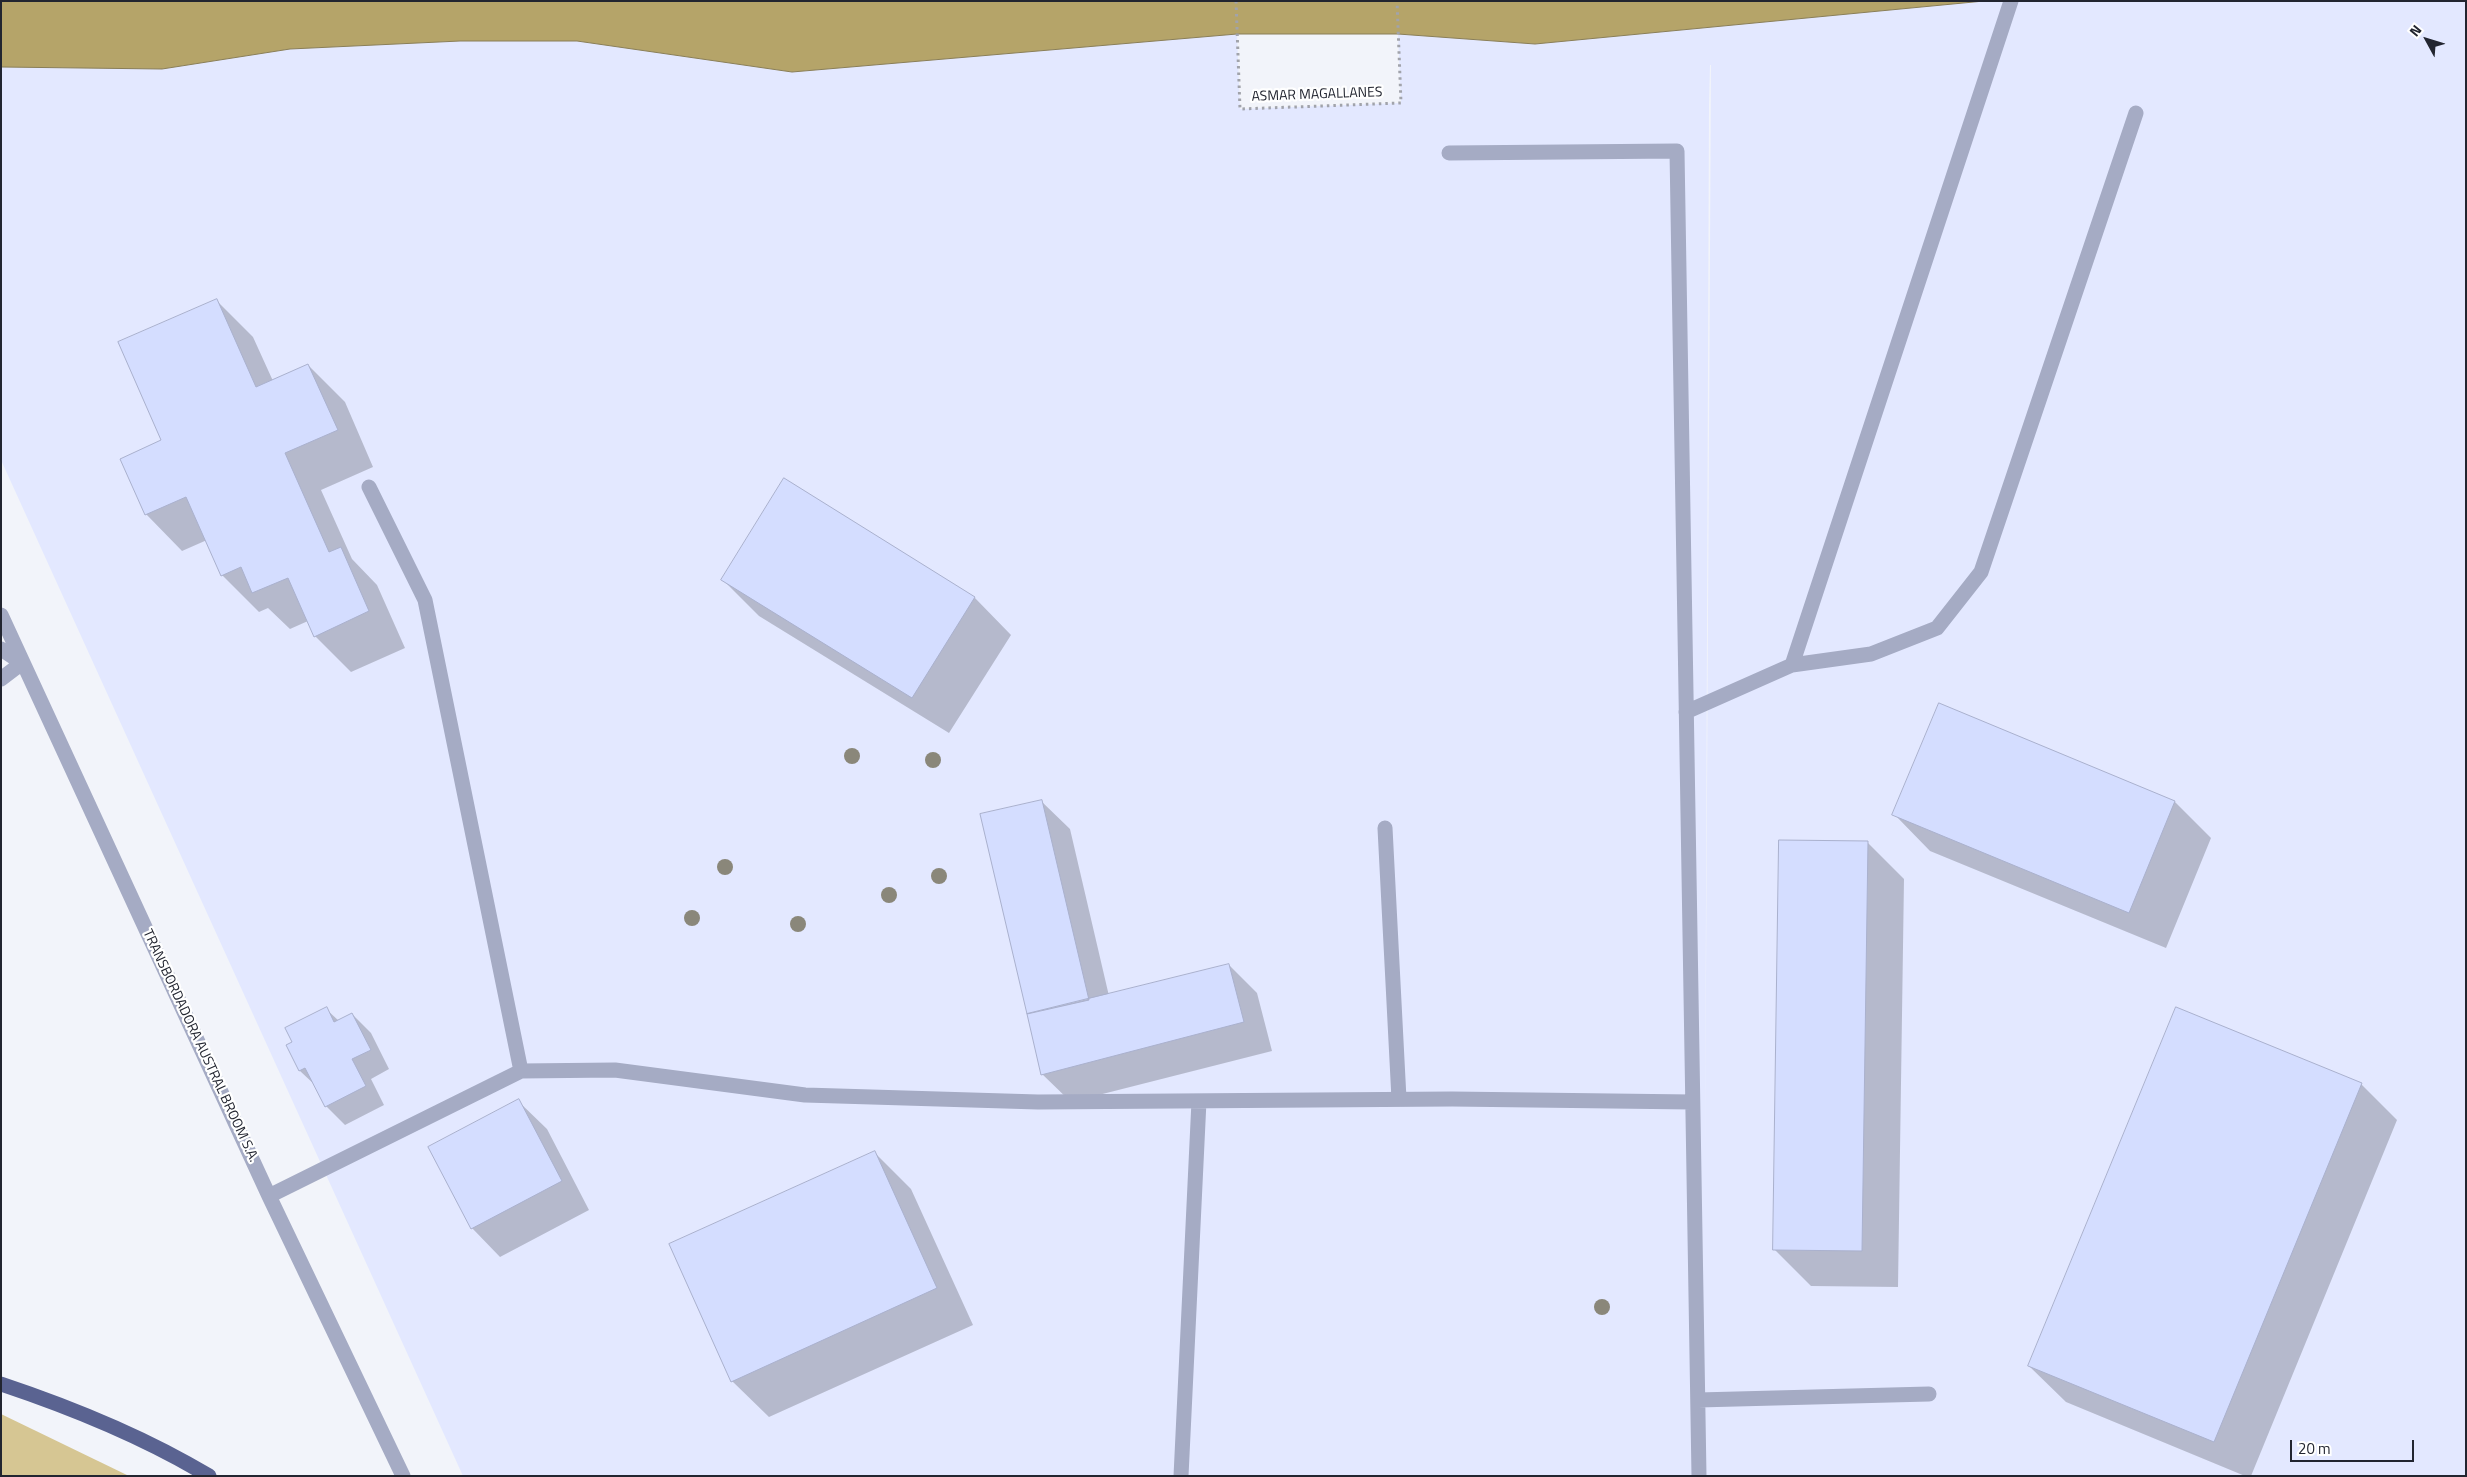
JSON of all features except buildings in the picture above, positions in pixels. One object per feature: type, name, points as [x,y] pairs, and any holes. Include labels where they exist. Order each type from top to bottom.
[{"type":"highway","points":[[1,1384],[118,1428],[209,1476]]},
{"type":"lane","points":[[1792,665],[2011,1]]},
{"type":"lane","points":[[1686,712],[1792,665],[1871,654],[1937,628],[1981,572],[2136,113]]},
{"type":"lane","points":[[1448,153],[1677,151],[1699,1476]]},
{"type":"lane","points":[[369,486],[425,600],[520,1071]]},
{"type":"lane","name":"TRANSBORDADORA AUSTRAL BROOM S.A.","points":[[1,615],[5,640],[22,663],[269,1196],[403,1476]]},
{"type":"lane","points":[[1,680],[22,663]]},
{"type":"lane","points":[[1385,828],[1399,1099]]},
{"type":"lane","points":[[269,1196],[520,1071],[615,1070],[805,1095],[1038,1102],[1399,1099],[1692,1102]]},
{"type":"lane","points":[[1181,1476],[1198,1100]]},
{"type":"lane","points":[[1698,1400],[1929,1394]]},
{"type":"path","name":"ASMAR MAGALLANES","points":[[1236,1],[1240,109],[1401,103],[1397,1]]},
{"type":"shaded area","points":[[1,1],[1984,1],[1535,44],[1398,34],[1237,34],[792,72],[577,41],[460,41],[290,49],[162,69],[1,67]]},
{"type":"shaded area","points":[[1984,1],[2466,1],[2466,1476],[463,1476],[1,460],[1,67],[162,69],[290,49],[460,41],[577,41],[792,72],[1237,34],[1240,109],[1401,103],[1398,34],[1535,44]],"holes":[[[1711,65],[1705,1160],[1709,105]]]},
{"type":"shaded area","points":[[1,1414],[129,1476],[1,1476]]}]
